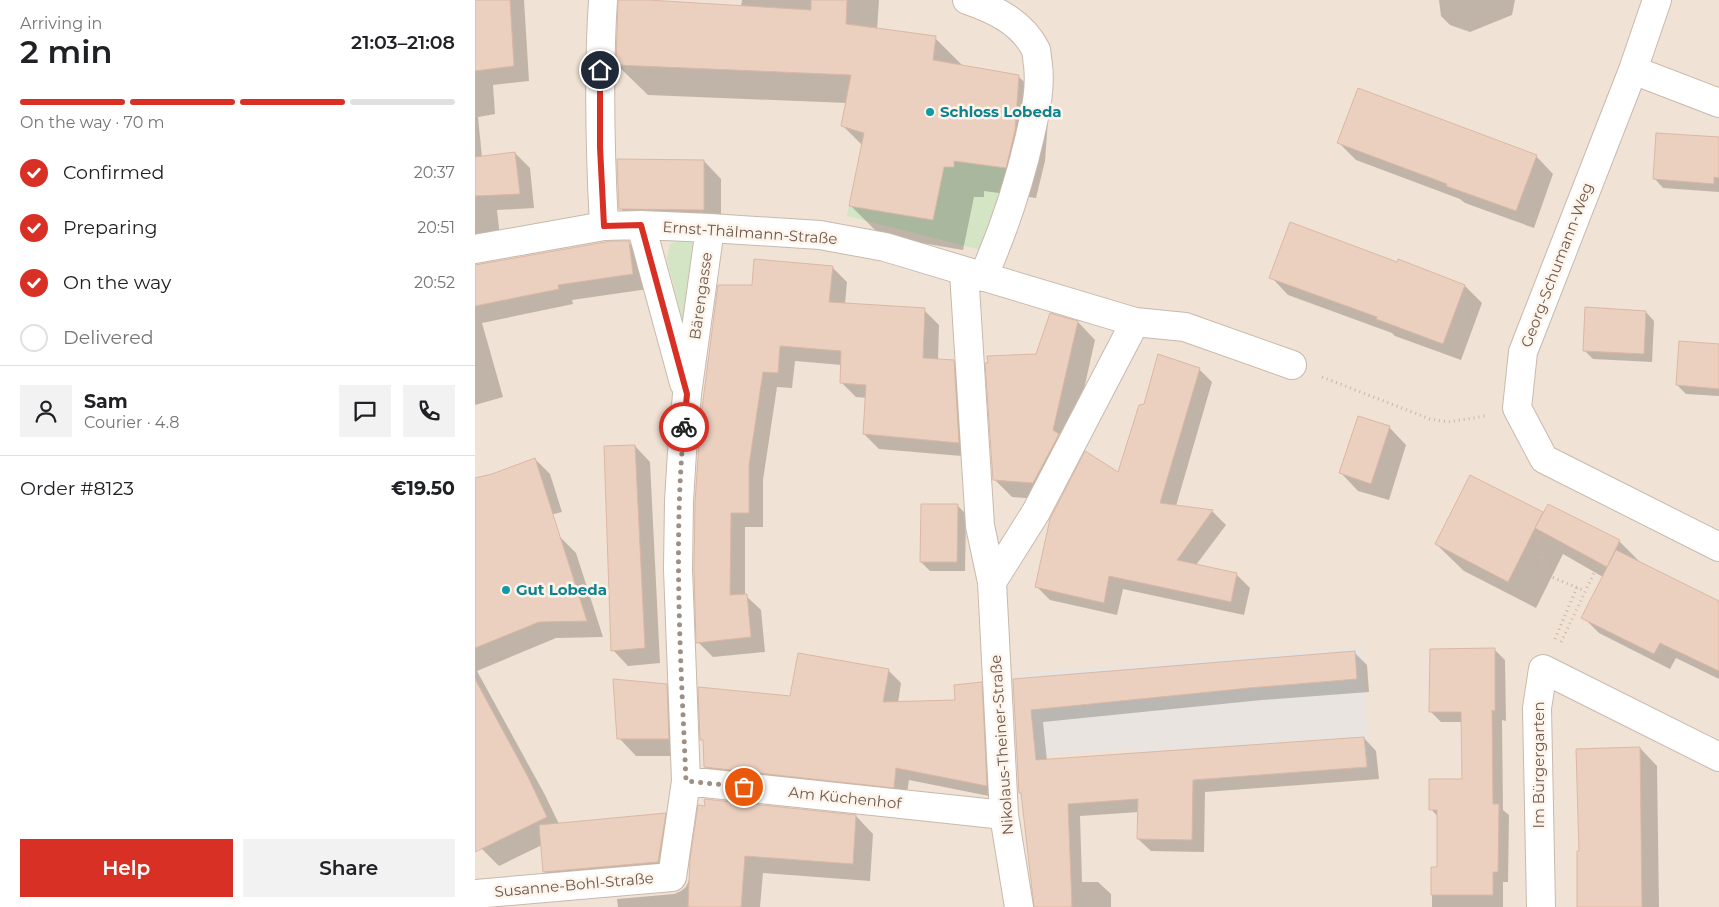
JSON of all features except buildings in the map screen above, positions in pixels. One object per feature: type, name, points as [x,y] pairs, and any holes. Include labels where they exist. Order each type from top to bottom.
[{"type":"street","points":[[603,0],[600,51],[600,137],[604,226]]},
{"type":"street","points":[[967,0],[991,8],[1020,27],[1036,51],[1040,79],[1036,111],[1023,166],[997,244],[974,274]]},
{"type":"street","name":"Georg-Schumann-Weg","points":[[1657,0],[1633,70],[1523,352],[1517,408],[1544,459],[1719,547]]},
{"type":"street","points":[[1633,70],[1719,103]]},
{"type":"street","name":"Ernst-Thälmann-Straße","points":[[475,249],[604,226],[641,225],[820,235],[885,247],[1135,322],[1185,327],[1292,364]]},
{"type":"street","name":"Bärengasse","points":[[641,225],[687,394]]},
{"type":"street","name":"Bärengasse","points":[[673,877],[686,781],[679,560],[679,491],[687,394],[710,228]]},
{"type":"street","name":"Nikolaus-Theiner-Straße","points":[[974,274],[980,526],[992,582],[1004,815],[1019,907]]},
{"type":"street","points":[[992,582],[1036,512],[1135,322]]},
{"type":"street","points":[[1545,671],[1719,757]]},
{"type":"street","name":"Im Bürgergarten","points":[[1541,907],[1537,708],[1545,671]]},
{"type":"street","name":"Am Küchenhof","points":[[686,781],[1004,815]]},
{"type":"street","name":"Susanne-Bohl-Straße","points":[[475,894],[673,877]]},
{"type":"path","points":[[1292,364],[1430,419],[1449,422],[1494,414]]},
{"type":"path","points":[[1545,671],[1585,591],[1598,565],[1536,533],[1547,575],[1585,591]]},
{"type":"path","points":[[1545,671],[1577,588]]},
{"type":"shaded area","points":[[475,0],[1719,0],[1719,907],[475,907]]},
{"type":"shaded area","points":[[1361,647],[1371,768],[1137,785],[1135,749],[1022,757],[1016,674]]},
{"type":"green space","points":[[954,161],[1013,169],[981,250],[847,216],[849,206],[932,220],[944,167],[954,167]]},
{"type":"green space","points":[[688,238],[698,247],[688,342],[667,259],[670,244]]},
{"type":"way so far","points":[[684,427],[679,501],[679,569],[686,781],[744,787]]},
{"type":"place","name":"Schloss Lobeda","points":[[930,112]]},
{"type":"place","name":"Gut Lobeda","points":[[506,590]]},
{"type":"route","points":[[600,70],[600,147],[604,226],[641,225],[687,394],[684,427]]}]
